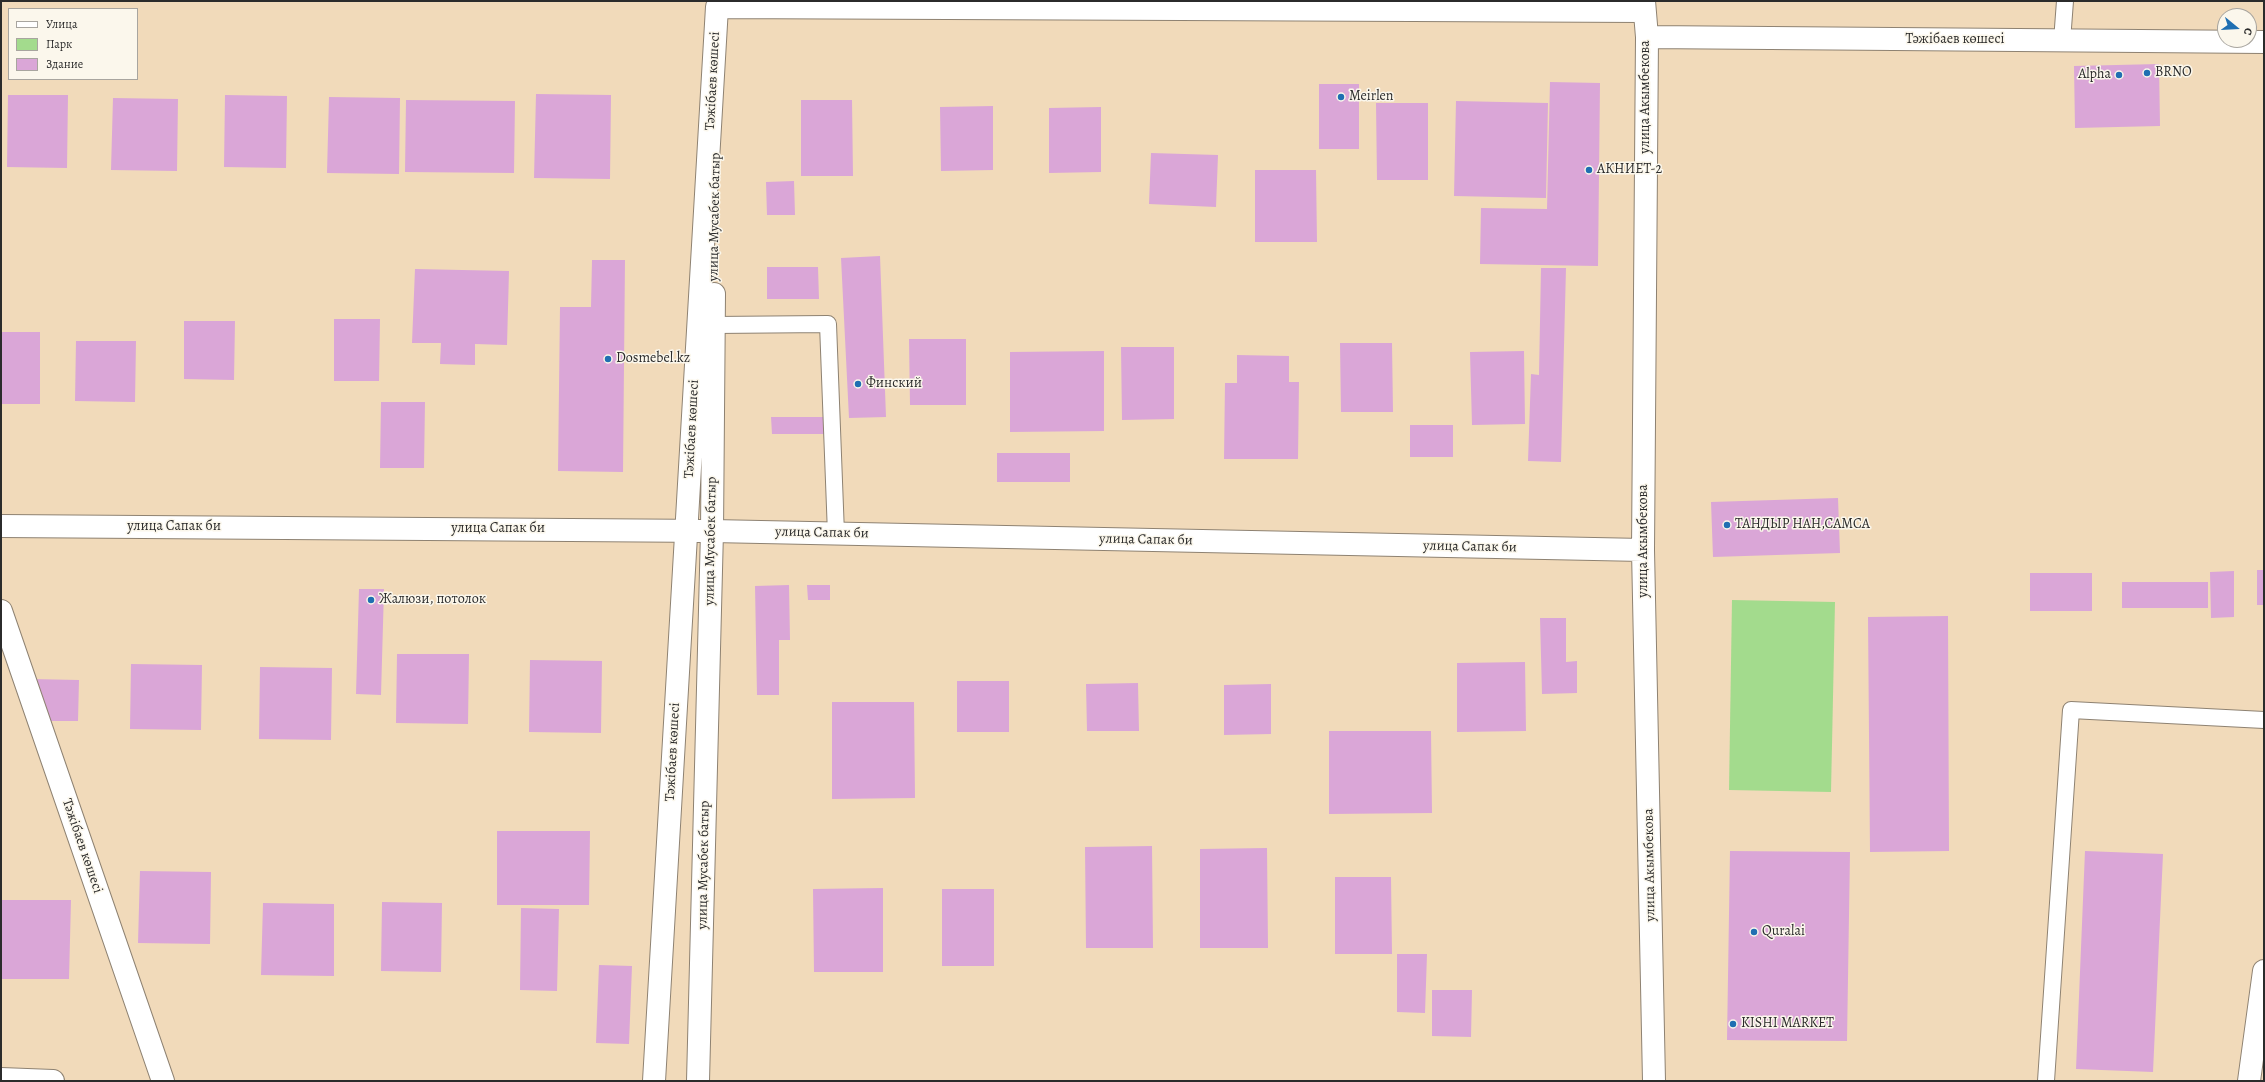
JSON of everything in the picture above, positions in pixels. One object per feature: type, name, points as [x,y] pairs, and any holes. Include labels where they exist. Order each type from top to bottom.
[{"type":"street","name":"Тәжібаев көшесі","points":[[654,1081],[717,4]]},
{"type":"street","points":[[717,4],[1644,6]]},
{"type":"street","name":"улица Мусабек батыр","points":[[698,1081],[712,531],[717,4]]},
{"type":"street","name":"улица Акымбекова","points":[[1644,6],[1647,37],[1643,550],[1654,1081]]},
{"type":"street","name":"Тәжібаев көшесі","points":[[1647,37],[2264,42]]},
{"type":"street","name":"улица Сапак би","points":[[1,526],[712,531],[1643,550]]},
{"type":"street","name":"Тәжібаев көшесі","points":[[1,611],[163,1081]]},
{"type":"street","points":[[2249,1081],[2262,1007],[2264,971]]},
{"type":"street","points":[[1,1079],[52,1081]]},
{"type":"lane","points":[[2062,41],[2064,1]]},
{"type":"lane","points":[[714,325],[828,324],[836,534]]},
{"type":"lane","points":[[2046,1081],[2071,710],[2264,720]]},
{"type":"green space","points":[[1732,600],[1835,602],[1831,792],[1729,790]]},
{"type":"building","points":[[2159,64],[2160,126],[2075,128],[2074,66]]},
{"type":"building","points":[[1550,82],[1600,83],[1598,266],[1480,264],[1481,208],[1547,209]]},
{"type":"building","points":[[1319,84],[1359,84],[1359,149],[1319,149]]},
{"type":"building","points":[[536,94],[611,95],[610,179],[534,178]]},
{"type":"building","points":[[8,95],[68,95],[67,168],[7,167]]},
{"type":"building","points":[[225,95],[287,96],[286,168],[224,167]]},
{"type":"building","points":[[329,97],[400,98],[399,174],[327,173]]},
{"type":"building","points":[[113,98],[178,99],[177,171],[111,170]]},
{"type":"building","points":[[406,100],[515,101],[514,173],[405,172]]},
{"type":"building","points":[[801,100],[852,100],[853,176],[801,176]]},
{"type":"building","points":[[1456,101],[1548,103],[1546,198],[1454,196]]},
{"type":"building","points":[[1376,103],[1428,103],[1428,180],[1377,180]]},
{"type":"building","points":[[993,106],[993,170],[941,171],[940,107]]},
{"type":"building","points":[[1101,107],[1101,172],[1049,173],[1049,108]]},
{"type":"building","points":[[1151,153],[1218,155],[1216,207],[1149,204]]},
{"type":"building","points":[[1255,170],[1316,170],[1317,242],[1255,242]]},
{"type":"building","points":[[794,181],[795,215],[767,215],[766,182]]},
{"type":"building","points":[[880,256],[886,417],[849,418],[841,258]]},
{"type":"building","points":[[592,260],[625,260],[623,472],[558,471],[560,307],[591,307]]},
{"type":"building","points":[[767,267],[818,267],[819,299],[767,299]]},
{"type":"building","points":[[1541,268],[1566,268],[1561,462],[1528,461],[1531,374],[1539,375]]},
{"type":"building","points":[[415,269],[509,271],[507,345],[475,344],[475,365],[440,364],[441,343],[412,343]]},
{"type":"building","points":[[334,319],[380,319],[379,381],[334,381]]},
{"type":"building","points":[[184,321],[235,321],[234,380],[184,379]]},
{"type":"building","points":[[1,332],[40,332],[40,404],[1,404]]},
{"type":"building","points":[[909,339],[966,339],[966,405],[910,405]]},
{"type":"building","points":[[76,341],[136,341],[135,402],[75,401]]},
{"type":"building","points":[[1340,343],[1392,343],[1393,412],[1341,412]]},
{"type":"building","points":[[1121,347],[1174,347],[1174,419],[1122,420]]},
{"type":"building","points":[[1104,351],[1104,431],[1010,432],[1010,352]]},
{"type":"building","points":[[1524,351],[1525,424],[1472,425],[1470,352]]},
{"type":"building","points":[[1237,355],[1289,356],[1289,382],[1299,382],[1298,459],[1224,459],[1225,383],[1237,383]]},
{"type":"building","points":[[381,402],[425,402],[424,468],[380,468]]},
{"type":"building","points":[[771,417],[826,417],[826,434],[772,434]]},
{"type":"building","points":[[1410,425],[1453,425],[1453,457],[1410,457]]},
{"type":"building","points":[[997,453],[1070,453],[1070,482],[997,482]]},
{"type":"building","points":[[1838,498],[1840,553],[1713,557],[1711,502]]},
{"type":"building","points":[[2257,570],[2264,570],[2264,605],[2257,605]]},
{"type":"building","points":[[2234,571],[2234,617],[2211,618],[2210,572]]},
{"type":"building","points":[[2030,573],[2092,573],[2092,611],[2030,611]]},
{"type":"building","points":[[2122,582],[2208,582],[2208,608],[2122,608]]},
{"type":"building","points":[[789,585],[790,640],[779,640],[779,695],[757,695],[755,586]]},
{"type":"building","points":[[807,585],[830,585],[830,600],[808,600]]},
{"type":"building","points":[[359,589],[384,589],[381,695],[356,694]]},
{"type":"building","points":[[1948,616],[1949,851],[1870,852],[1868,617]]},
{"type":"building","points":[[1540,618],[1566,618],[1566,662],[1577,661],[1577,693],[1542,694]]},
{"type":"building","points":[[397,654],[469,654],[468,724],[396,723]]},
{"type":"building","points":[[530,660],[602,661],[601,733],[529,732]]},
{"type":"building","points":[[1525,662],[1526,731],[1457,732],[1457,663]]},
{"type":"building","points":[[131,664],[202,665],[201,730],[130,729]]},
{"type":"building","points":[[260,667],[332,668],[331,740],[259,739]]},
{"type":"building","points":[[30,679],[79,680],[78,721],[29,721]]},
{"type":"building","points":[[957,681],[1009,681],[1009,732],[957,732]]},
{"type":"building","points":[[1138,683],[1139,731],[1087,731],[1086,684]]},
{"type":"building","points":[[1271,684],[1271,734],[1224,735],[1224,685]]},
{"type":"building","points":[[832,702],[914,702],[915,798],[832,799]]},
{"type":"building","points":[[1329,731],[1431,731],[1432,813],[1329,814]]},
{"type":"building","points":[[497,831],[590,831],[589,905],[497,905]]},
{"type":"building","points":[[1152,846],[1153,948],[1086,948],[1085,847]]},
{"type":"building","points":[[1267,848],[1268,948],[1200,948],[1200,849]]},
{"type":"building","points":[[1730,851],[1850,852],[1847,1041],[1727,1040]]},
{"type":"building","points":[[2085,851],[2163,854],[2153,1072],[2076,1069]]},
{"type":"building","points":[[140,871],[211,872],[210,944],[138,943]]},
{"type":"building","points":[[1335,877],[1391,877],[1392,954],[1335,954]]},
{"type":"building","points":[[883,888],[883,972],[814,972],[813,889]]},
{"type":"building","points":[[942,889],[994,889],[994,966],[942,966]]},
{"type":"building","points":[[1,900],[71,900],[69,979],[1,979]]},
{"type":"building","points":[[382,902],[442,903],[441,972],[381,971]]},
{"type":"building","points":[[263,903],[334,904],[334,976],[261,975]]},
{"type":"building","points":[[521,908],[559,909],[557,991],[520,990]]},
{"type":"building","points":[[1397,954],[1427,954],[1425,1013],[1397,1012]]},
{"type":"building","points":[[599,965],[632,966],[629,1044],[596,1043]]},
{"type":"building","points":[[1432,990],[1472,990],[1471,1037],[1432,1036]]},
{"type":"place","name":"BRNO","points":[[2147,73]]},
{"type":"place","name":"Alpha","points":[[2119,75]]},
{"type":"place","name":"Meirlen","points":[[1341,97]]},
{"type":"place","name":"АКНИЕТ-2","points":[[1589,170]]},
{"type":"place","name":"Dosmebel.kz","points":[[608,359]]},
{"type":"place","name":"Финский","points":[[858,384]]},
{"type":"place","name":"ТАНДЫР НАН,САМСА","points":[[1727,525]]},
{"type":"place","name":"Жалюзи, потолок","points":[[371,600]]},
{"type":"place","name":"Quralai","points":[[1754,932]]},
{"type":"place","name":"KISHI MARKET","points":[[1733,1024]]}]
